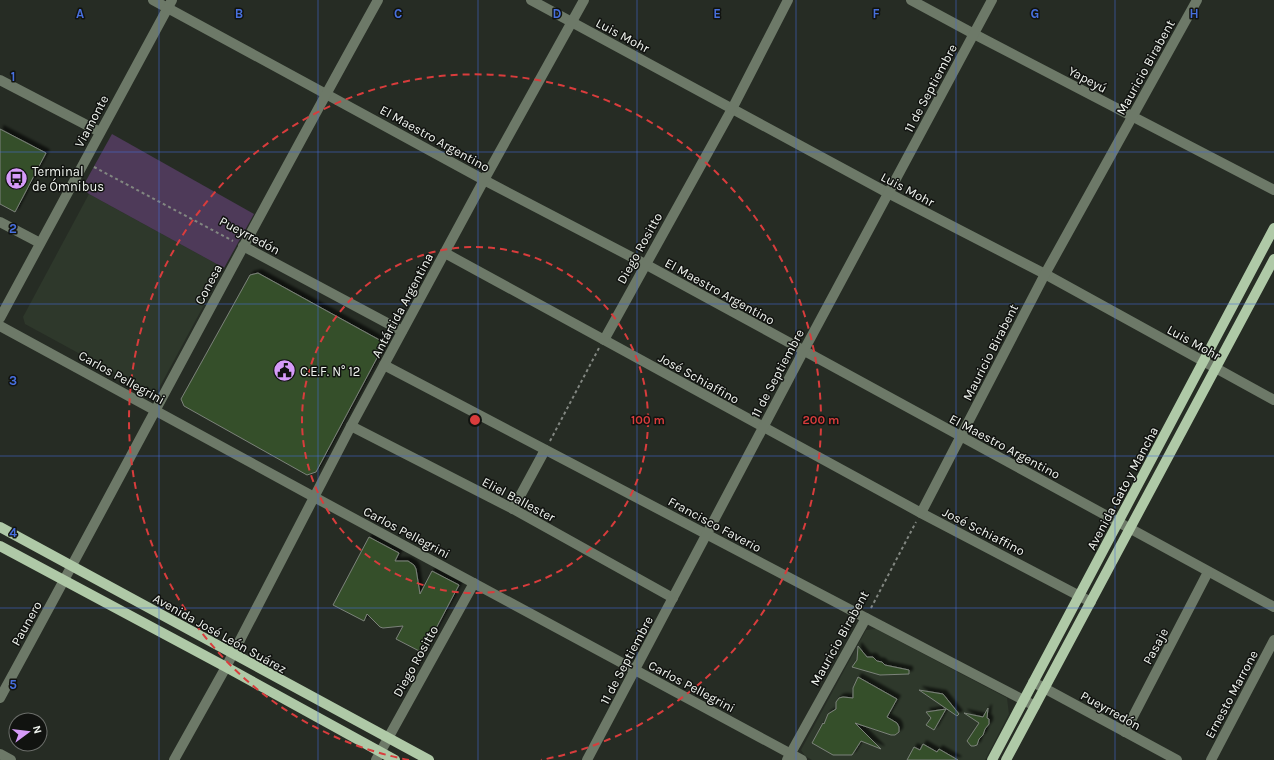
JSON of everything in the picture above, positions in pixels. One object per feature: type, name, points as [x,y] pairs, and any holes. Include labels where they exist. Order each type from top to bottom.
[{"type":"main road","name":"Avenida Gato y Mancha","points":[[992,760],[1204,363],[1274,228]]},
{"type":"main road","name":"Avenida Gato y Mancha","points":[[1006,760],[1274,259]]},
{"type":"main road","name":"Avenida José León Suárez","points":[[0,527],[429,760]]},
{"type":"main road","name":"Avenida José León Suárez","points":[[0,546],[226,667],[378,756],[394,760]]},
{"type":"street","name":"El Maestro Argentino","points":[[153,0],[169,4],[484,180],[645,264],[803,352],[1274,607]]},
{"type":"street","name":"Conesa","points":[[64,581],[243,246],[378,0]]},
{"type":"street","name":"Luis Mohr","points":[[531,0],[888,193],[1045,274],[1204,363],[1274,400]]},
{"type":"street","name":"Antártida Argentina","points":[[174,760],[226,667],[402,331],[584,0]]},
{"type":"street","name":"Diego Rositto","points":[[604,340],[732,109],[788,0]]},
{"type":"street","name":"Yapeyú","points":[[911,0],[1274,190]]},
{"type":"street","name":"11 de Septiembre","points":[[587,760],[763,427],[992,0]]},
{"type":"street","name":"Mauricio Birabent","points":[[920,513],[1045,274],[1197,0]]},
{"type":"street","name":"Viamonte","points":[[0,318],[169,4]]},
{"type":"street","points":[[0,80],[100,132]]},
{"type":"street","points":[[0,222],[40,243]]},
{"type":"street","name":"Pueyrredón","points":[[243,246],[402,331]]},
{"type":"street","name":"José Schiaffino","points":[[445,253],[920,513],[1091,602]]},
{"type":"street","name":"Carlos Pellegrini","points":[[0,326],[474,583],[789,757],[802,760]]},
{"type":"street","name":"Francisco Faverio","points":[[384,365],[1035,706]]},
{"type":"street","name":"Eliel Ballester","points":[[351,426],[513,509],[673,598]]},
{"type":"street","points":[[513,509],[545,450]]},
{"type":"street","name":"Pasaje","points":[[1125,732],[1208,572]]},
{"type":"street","name":"Paunero","points":[[0,698],[64,581]]},
{"type":"street","name":"Diego Rositto","points":[[378,756],[474,583]]},
{"type":"street","name":"Mauricio Birabent","points":[[789,757],[866,618]]},
{"type":"street","name":"Ernesto Marrone","points":[[1211,760],[1274,640]]},
{"type":"street","name":"Pueyrredón","points":[[1033,682],[1177,760]]},
{"type":"street","points":[[0,754],[11,760]]},
{"type":"path","name":"Pueyrredón","points":[[84,161],[243,246]]},
{"type":"path","points":[[545,450],[604,340]]},
{"type":"path","name":"Mauricio Birabent","points":[[866,618],[920,513]]},
{"type":"shaded area","points":[[112,134],[254,214],[224,268],[89,194],[82,188]]},
{"type":"shaded area","points":[[89,194],[224,268],[158,390],[150,392],[25,324],[23,317]]},
{"type":"shaded area","points":[[876,629],[1007,698],[1009,714],[985,760],[812,760],[805,756],[801,750],[866,630]]},
{"type":"building","name":"Terminal de Ómnibus","points":[[0,129],[46,153],[15,212],[0,204]]},
{"type":"building","name":"C.E.F. N° 12","points":[[258,273],[385,343],[316,472],[307,475],[184,406],[181,399],[250,275]]},
{"type":"building","points":[[369,537],[399,553],[395,561],[408,561],[414,565],[420,594],[432,571],[459,585],[423,653],[396,639],[403,626],[383,628],[380,627],[367,614],[364,621],[333,605]]},
{"type":"building","points":[[858,646],[867,657],[873,657],[885,665],[909,670],[909,674],[880,675],[852,667],[857,660]]},
{"type":"building","points":[[858,677],[897,699],[887,717],[897,723],[899,732],[895,735],[891,735],[855,723],[881,749],[861,741],[852,755],[833,755],[812,743],[823,723],[824,724],[828,714],[836,709],[836,702],[839,698],[853,698],[853,688]]},
{"type":"building","points":[[919,690],[943,694],[959,714],[957,716]]},
{"type":"building","points":[[988,708],[987,718],[989,719],[989,724],[979,739],[977,745],[971,746],[967,741],[979,723],[964,713],[983,717]]},
{"type":"building","points":[[946,709],[934,730],[926,725],[931,718],[926,712]]},
{"type":"building","points":[[923,744],[937,752],[939,749],[958,760],[907,760],[914,747],[920,750]]},
{"type":"place","name":"Terminal de Ómnibus","points":[[16,178]]},
{"type":"place","name":"C.E.F. N° 12","points":[[284,371]]}]
